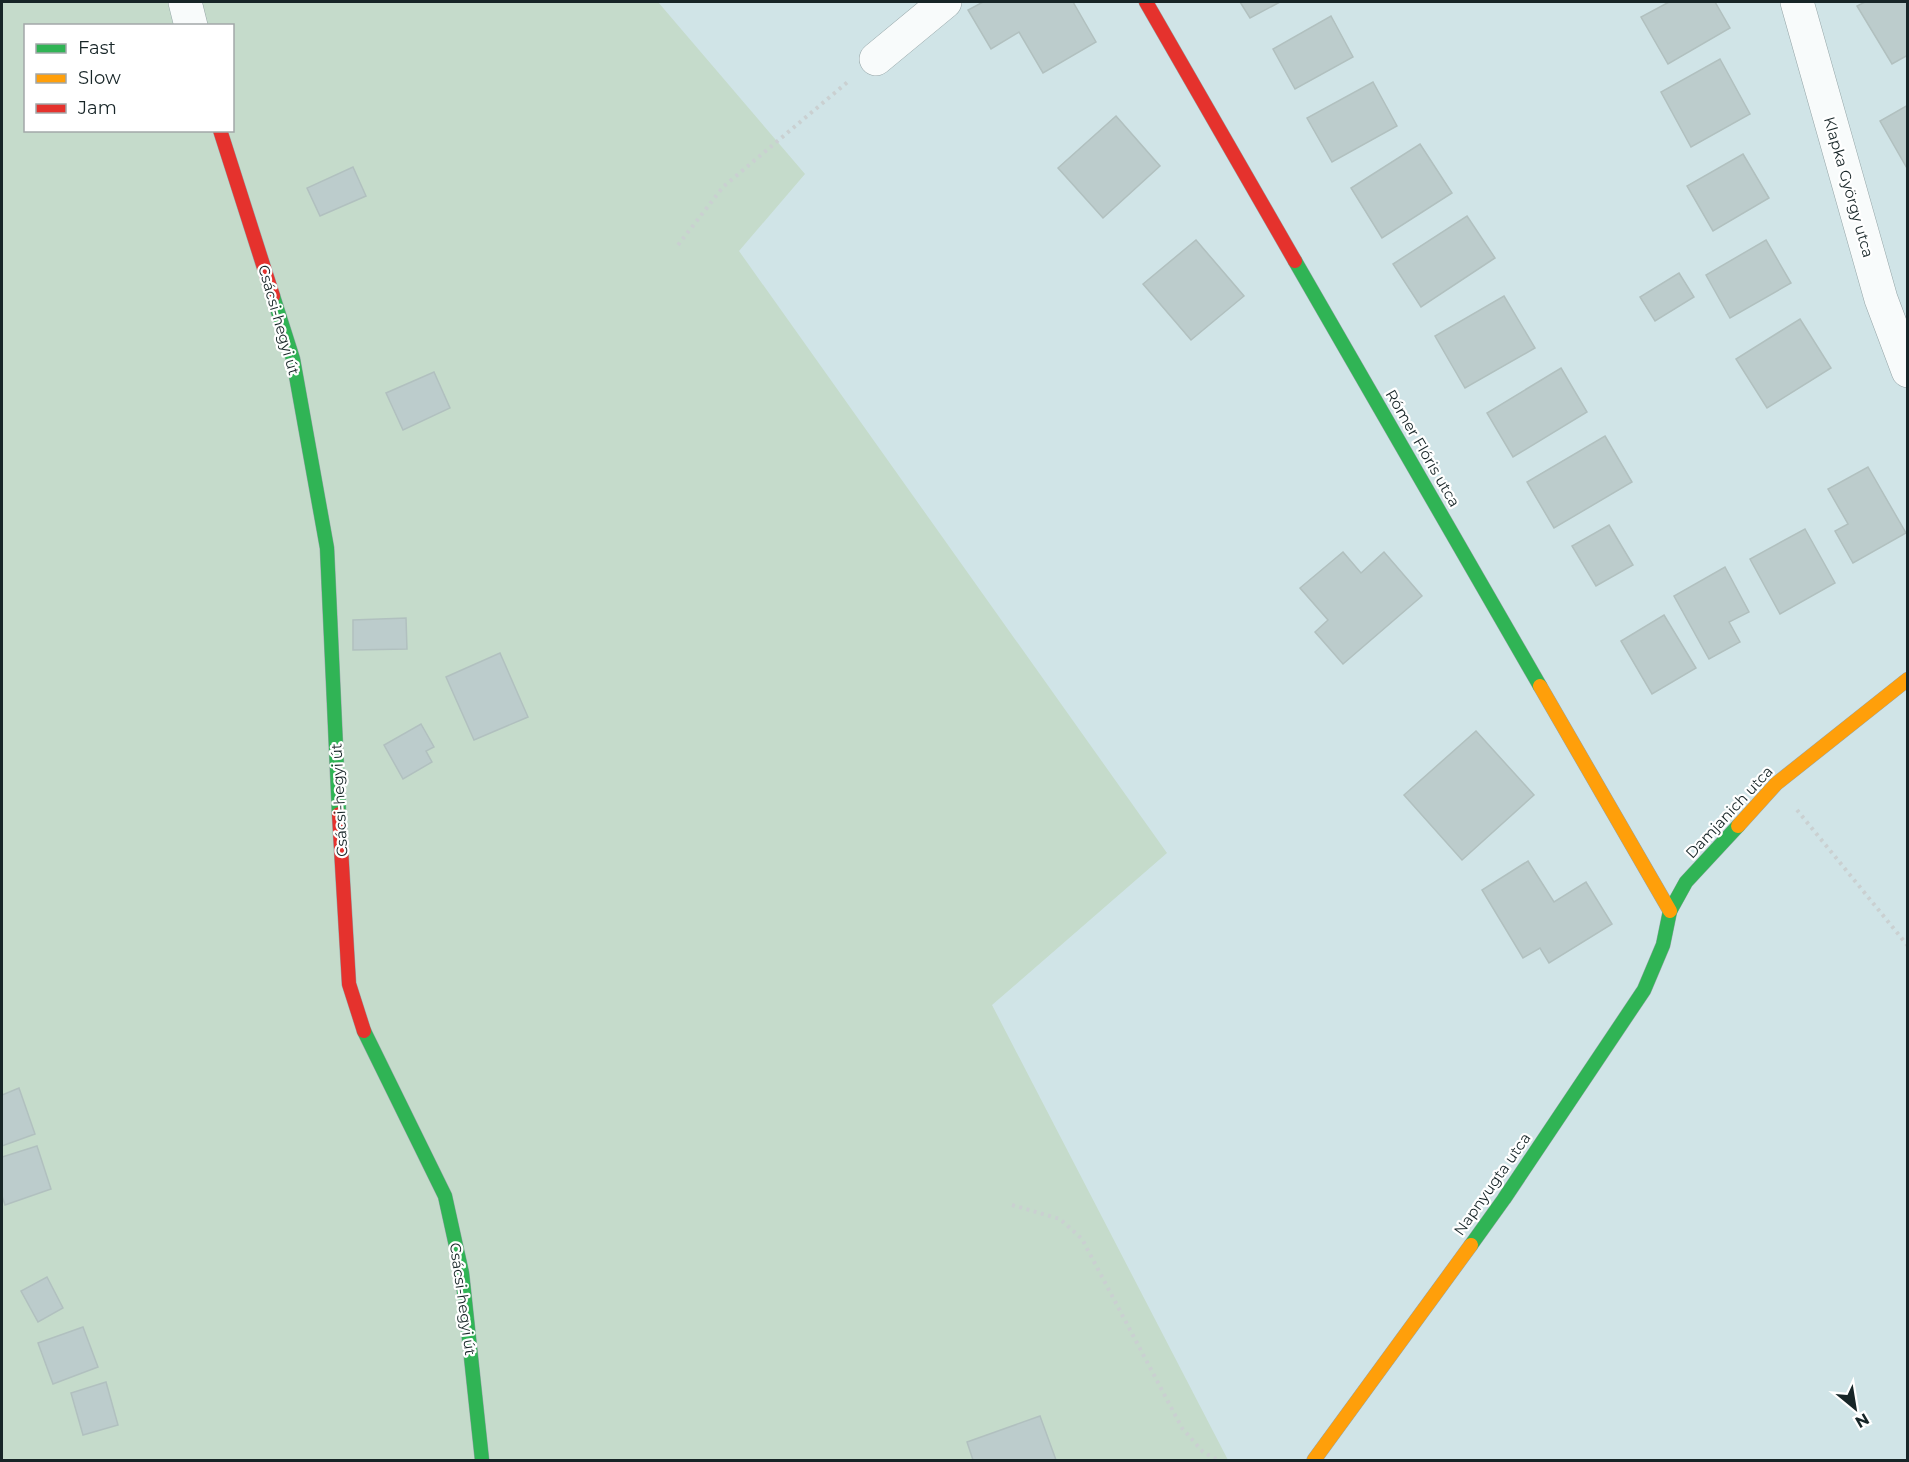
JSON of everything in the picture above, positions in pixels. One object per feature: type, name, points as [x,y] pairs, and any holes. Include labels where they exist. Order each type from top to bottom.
[{"type":"street","points":[[185,2],[190,24]]},
{"type":"street","points":[[876,58],[945,2]]},
{"type":"street","name":"Rómer Flóris utca","points":[[1146,2],[1670,911]]},
{"type":"street","name":"Klapka György utca","points":[[1797,2],[1881,299],[1908,371]]},
{"type":"street","name":"Csácsi-hegyi út","points":[[221,132],[293,360],[327,548],[345,927],[350,984],[362,1026],[446,1196],[462,1273],[482,1461]]},
{"type":"street","name":"Damjanich utca","points":[[1670,911],[1686,882],[1776,784],[1908,679]]},
{"type":"street","name":"Napnyugta utca","points":[[1314,1461],[1504,1199],[1644,990],[1663,945],[1670,911]]},
{"type":"path","points":[[678,245],[723,187],[876,58]]},
{"type":"path","points":[[1776,784],[1908,946]]},
{"type":"path","points":[[1012,1205],[1060,1219],[1082,1239],[1182,1428],[1203,1452],[1218,1461]]},
{"type":"green space","points":[[2,2],[658,2],[805,174],[739,251],[1167,853],[992,1005],[1228,1460],[2,1460]]},
{"type":"building","points":[[983,2],[1073,2],[1096,42],[1043,73],[1019,32],[991,49],[968,10]]},
{"type":"building","points":[[1240,2],[1280,2],[1250,18]]},
{"type":"building","points":[[1669,2],[1715,2],[1730,28],[1668,64],[1641,17]]},
{"type":"building","points":[[1865,2],[1908,2],[1908,55],[1892,64],[1857,6]]},
{"type":"building","points":[[1331,16],[1353,57],[1295,89],[1273,49]]},
{"type":"building","points":[[1720,59],[1750,114],[1691,147],[1661,92]]},
{"type":"building","points":[[1373,82],[1397,126],[1332,162],[1307,118]]},
{"type":"building","points":[[1908,105],[1908,170],[1880,121]]},
{"type":"building","points":[[1116,116],[1160,166],[1103,218],[1058,168]]},
{"type":"building","points":[[1420,144],[1452,193],[1382,238],[1351,188]]},
{"type":"building","points":[[1743,154],[1769,198],[1713,231],[1687,186]]},
{"type":"building","points":[[353,167],[366,196],[320,216],[307,188]]},
{"type":"building","points":[[1467,216],[1495,258],[1421,307],[1393,264]]},
{"type":"building","points":[[1196,240],[1244,296],[1191,340],[1143,284]]},
{"type":"building","points":[[1766,240],[1791,283],[1730,318],[1706,275]]},
{"type":"building","points":[[1679,273],[1694,297],[1655,321],[1640,297]]},
{"type":"building","points":[[1504,296],[1535,348],[1465,388],[1435,336]]},
{"type":"building","points":[[1800,319],[1831,368],[1767,408],[1736,359]]},
{"type":"building","points":[[1561,368],[1587,412],[1513,457],[1487,413]]},
{"type":"building","points":[[434,372],[450,408],[403,430],[386,393]]},
{"type":"building","points":[[1605,436],[1632,482],[1554,528],[1527,482]]},
{"type":"building","points":[[1868,467],[1906,533],[1853,563],[1835,531],[1848,524],[1828,489]]},
{"type":"building","points":[[1609,525],[1633,565],[1596,586],[1572,546]]},
{"type":"building","points":[[1805,529],[1835,583],[1780,614],[1750,559]]},
{"type":"building","points":[[1343,552],[1361,573],[1384,552],[1422,596],[1343,664],[1315,632],[1328,620],[1300,588]]},
{"type":"building","points":[[1725,567],[1749,612],[1729,622],[1740,642],[1709,659],[1674,596]]},
{"type":"building","points":[[1664,615],[1696,668],[1652,694],[1621,641]]},
{"type":"building","points":[[406,618],[407,649],[353,650],[353,620]]},
{"type":"building","points":[[500,653],[528,717],[474,740],[446,677]]},
{"type":"building","points":[[421,724],[434,747],[426,751],[432,762],[403,779],[384,745]]},
{"type":"building","points":[[1476,731],[1534,795],[1462,860],[1404,795]]},
{"type":"building","points":[[1528,861],[1554,902],[1586,882],[1612,924],[1549,963],[1540,948],[1523,958],[1482,890]]},
{"type":"building","points":[[19,1088],[35,1134],[2,1146],[2,1095]]},
{"type":"building","points":[[37,1146],[51,1189],[5,1205],[2,1196],[2,1157]]},
{"type":"building","points":[[47,1277],[63,1308],[38,1322],[21,1291]]},
{"type":"building","points":[[83,1327],[98,1367],[53,1384],[38,1343]]},
{"type":"building","points":[[106,1382],[118,1425],[83,1435],[71,1393]]},
{"type":"building","points":[[1040,1416],[1056,1460],[973,1460],[967,1442]]},
{"type":"traffic: fast","points":[[1295,261],[1540,686]]},
{"type":"traffic: fast","points":[[273,296],[293,359],[327,548],[339,814]]},
{"type":"traffic: fast","points":[[1471,1245],[1644,990],[1663,945],[1670,911],[1686,882],[1738,826]]},
{"type":"traffic: fast","points":[[364,1031],[445,1196],[462,1273],[482,1460]]},
{"type":"traffic: slow","points":[[1738,826],[1776,784],[1908,679]]},
{"type":"traffic: slow","points":[[1540,686],[1670,911]]},
{"type":"traffic: slow","points":[[1314,1460],[1471,1245]]},
{"type":"traffic: jam","points":[[1146,2],[1295,261]]},
{"type":"traffic: jam","points":[[221,132],[273,296]]},
{"type":"traffic: jam","points":[[339,814],[349,984],[364,1031]]}]
